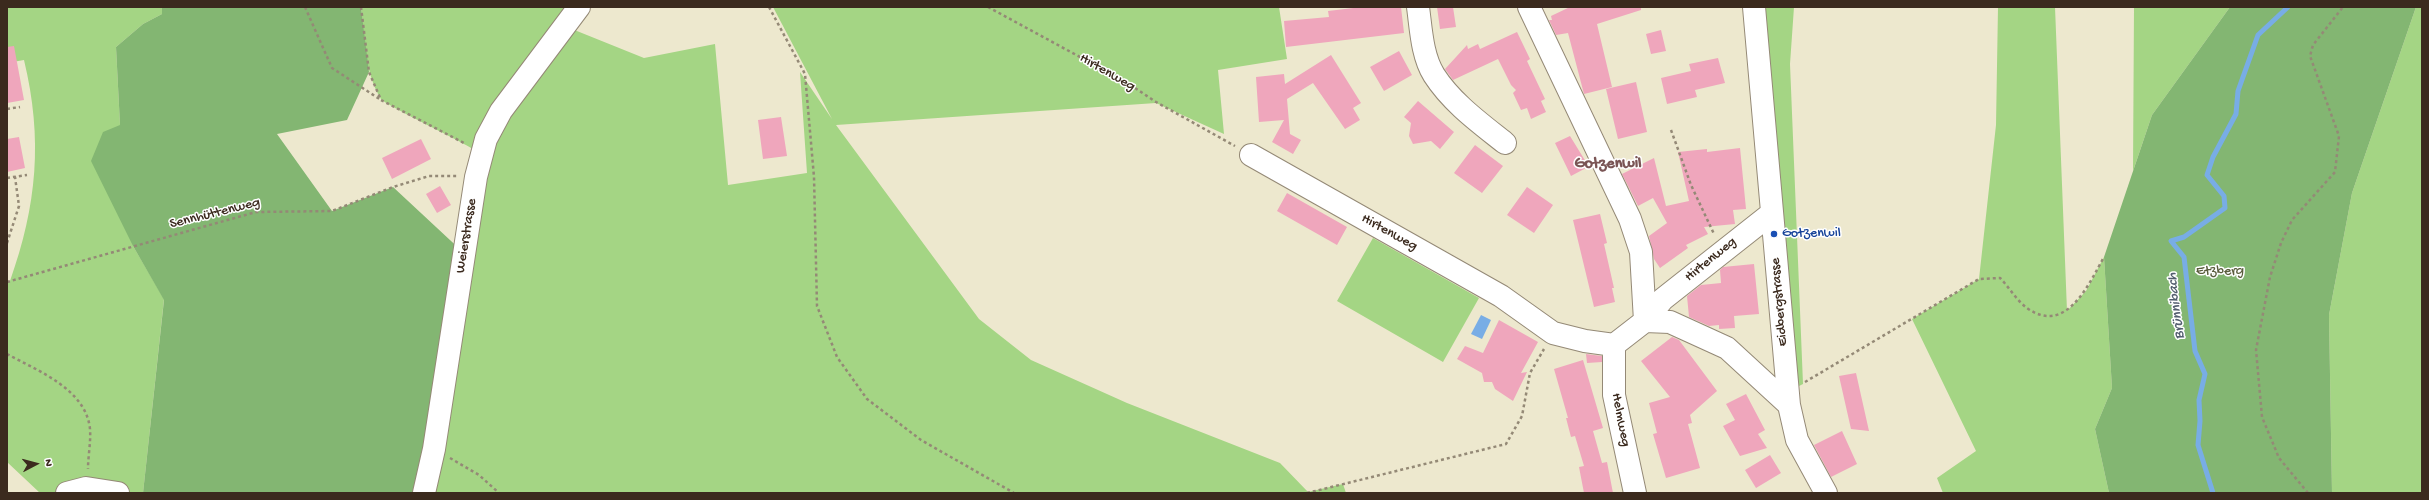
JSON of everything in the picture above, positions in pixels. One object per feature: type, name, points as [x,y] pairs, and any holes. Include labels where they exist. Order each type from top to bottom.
[{"type":"street","name":"Weierstrasse","points":[[424,493],[428,484],[434,449],[476,177],[481,154],[486,139],[502,111],[579,7]]},
{"type":"street","points":[[1418,7],[1423,43],[1434,75],[1456,102],[1505,143]]},
{"type":"street","points":[[1529,7],[1630,219],[1641,252],[1645,321],[1670,322],[1727,348],[1788,399]]},
{"type":"street","name":"Eidbergstrasse","points":[[1754,7],[1788,399],[1797,440],[1826,493]]},
{"type":"street","name":"Hirtenweg","points":[[1251,155],[1501,296],[1553,333],[1585,341],[1614,345],[1645,321],[1662,299],[1722,250],[1772,213]]},
{"type":"street","name":"Helmweg","points":[[1614,345],[1614,395],[1635,493]]},
{"type":"street","points":[[77,490],[118,493]]},
{"type":"path","points":[[305,7],[332,68],[381,100],[468,145],[481,154]]},
{"type":"path","points":[[361,7],[369,72],[381,100]]},
{"type":"path","points":[[770,7],[805,74],[814,177],[817,306],[837,357],[867,399],[921,440],[1014,493]]},
{"type":"path","name":"Hirtenweg","points":[[988,7],[1126,82],[1156,102],[1251,155]]},
{"type":"path","points":[[2308,493],[2279,458],[2262,417],[2256,350],[2270,277],[2281,243],[2292,220],[2335,172],[2339,136],[2310,56],[2313,45],[2343,7]]},
{"type":"path","points":[[7,110],[20,107]]},
{"type":"path","points":[[1671,130],[1691,185],[1722,250]]},
{"type":"path","points":[[7,178],[27,175]]},
{"type":"path","name":"Sennhüttenweg","points":[[7,282],[256,212],[332,211],[393,186],[429,176],[476,177]]},
{"type":"path","points":[[7,243],[19,206],[15,177]]},
{"type":"path","points":[[1788,399],[1979,279],[2000,278],[2027,308],[2047,317],[2067,311],[2086,291],[2104,257]]},
{"type":"path","points":[[1307,493],[1506,444],[1522,416],[1530,373],[1553,333]]},
{"type":"path","points":[[7,354],[56,380],[83,406],[90,429],[77,490]]},
{"type":"path","points":[[434,449],[479,475],[499,493]]},
{"type":"green space","points":[[7,7],[162,7],[162,14],[143,24],[116,47],[120,125],[133,246],[164,299],[143,493],[40,493],[7,462],[7,282],[10,281],[26,226],[34,172],[35,145],[34,117],[24,60],[7,63]]},
{"type":"green space","points":[[162,7],[361,7],[369,72],[347,120],[277,134],[332,211],[393,187],[465,254],[424,493],[143,493],[164,300],[133,246],[91,161],[103,132],[120,125],[116,47],[143,24],[162,14]]},
{"type":"green space","points":[[361,7],[573,7],[562,25],[644,58],[715,44],[728,185],[807,173],[800,72],[832,119],[773,7],[1279,7],[1287,59],[1218,70],[1224,134],[1156,103],[836,125],[979,319],[1031,360],[1127,403],[1280,463],[1308,492],[1343,484],[1346,493],[424,493],[481,154],[396,109],[381,99],[375,89],[368,66]]},
{"type":"green space","points":[[1754,7],[1794,7],[1790,64],[1803,384],[1787,392]]},
{"type":"green space","points":[[1998,7],[2055,7],[2067,311],[2086,291],[2104,257],[2112,388],[2095,429],[2109,493],[1943,493],[1937,478],[1976,451],[1912,319],[1979,279],[1996,125]]},
{"type":"green space","points":[[2134,7],[2230,7],[2152,115],[2133,171]]},
{"type":"green space","name":"Etzberg","points":[[2230,7],[2416,7],[2352,193],[2329,315],[2332,493],[2109,493],[2095,429],[2112,388],[2104,257],[2152,115]]},
{"type":"green space","points":[[2416,7],[2422,7],[2422,493],[2332,493],[2329,315],[2352,193]]},
{"type":"green space","points":[[1373,238],[1479,298],[1443,362],[1337,301]]},
{"type":"water","points":[[1481,315],[1491,320],[1482,339],[1471,334]]},
{"type":"building","points":[[1362,7],[1401,7],[1404,33],[1286,47],[1284,21],[1329,17],[1328,11]]},
{"type":"building","points":[[1437,7],[1453,7],[1456,27],[1440,29]]},
{"type":"building","points":[[1570,7],[1641,7],[1641,10],[1597,24],[1612,87],[1584,94],[1568,33],[1556,35],[1549,20],[1552,20],[1551,16]]},
{"type":"building","points":[[1661,30],[1666,51],[1651,54],[1646,34]]},
{"type":"building","points":[[1517,32],[1530,59],[1527,61],[1545,99],[1541,101],[1546,112],[1531,119],[1527,108],[1521,110],[1513,93],[1516,90],[1511,85],[1498,59],[1453,80],[1445,69],[1467,45],[1468,49],[1478,44],[1480,49]]},
{"type":"building","points":[[14,46],[24,100],[7,103],[7,47]]},
{"type":"building","points":[[1399,51],[1412,75],[1384,91],[1370,67]]},
{"type":"building","points":[[1331,55],[1361,103],[1353,108],[1360,120],[1345,129],[1313,83],[1287,99],[1290,134],[1301,140],[1293,154],[1272,142],[1284,120],[1259,122],[1256,77],[1284,74],[1285,84]]},
{"type":"building","points":[[1718,58],[1725,83],[1695,90],[1697,97],[1667,104],[1661,78],[1691,71],[1689,64]]},
{"type":"building","points":[[1636,82],[1647,132],[1618,139],[1606,89]]},
{"type":"building","points":[[1418,101],[1454,132],[1440,149],[1431,141],[1413,144],[1409,136],[1411,123],[1404,117]]},
{"type":"building","points":[[781,117],[787,156],[763,159],[758,120]]},
{"type":"building","points":[[1570,136],[1586,162],[1583,163],[1586,168],[1571,176],[1555,143]]},
{"type":"building","points":[[19,137],[25,168],[7,172],[7,139]]},
{"type":"building","points":[[421,139],[431,159],[392,179],[382,158]]},
{"type":"building","points":[[1475,145],[1503,166],[1482,193],[1454,173]]},
{"type":"building","points":[[1740,148],[1746,209],[1733,210],[1735,224],[1704,227],[1708,234],[1686,245],[1688,248],[1660,268],[1654,259],[1649,236],[1667,223],[1653,198],[1638,206],[1622,174],[1654,158],[1666,206],[1689,201],[1678,152],[1707,149],[1707,152]]},
{"type":"building","points":[[440,186],[451,205],[437,213],[426,194]]},
{"type":"building","points":[[1527,187],[1553,205],[1534,233],[1507,215]]},
{"type":"building","points":[[1287,193],[1347,227],[1337,245],[1277,211]]},
{"type":"building","points":[[1600,214],[1607,243],[1604,244],[1614,288],[1612,288],[1615,302],[1594,307],[1573,220]]},
{"type":"building","points":[[1754,264],[1759,314],[1734,316],[1735,328],[1719,329],[1719,325],[1709,326],[1689,317],[1687,296],[1701,285],[1721,283],[1720,270],[1723,267]]},
{"type":"building","points":[[1499,320],[1538,342],[1521,373],[1527,372],[1513,401],[1495,389],[1492,382],[1484,382],[1482,373],[1457,359],[1465,346],[1483,353]]},
{"type":"building","points":[[1672,337],[1679,340],[1717,391],[1690,415],[1692,423],[1688,424],[1700,468],[1666,478],[1653,434],[1657,433],[1649,403],[1670,397],[1641,361]]},
{"type":"building","points":[[1586,354],[1602,356],[1602,362],[1587,363]]},
{"type":"building","points":[[1583,360],[1603,428],[1593,431],[1602,463],[1607,462],[1613,493],[1584,493],[1579,467],[1584,466],[1575,436],[1571,437],[1566,418],[1568,418],[1554,369]]},
{"type":"building","points":[[1856,373],[1869,431],[1851,429],[1839,376]]},
{"type":"building","points":[[1746,394],[1765,430],[1758,434],[1767,448],[1740,456],[1723,426],[1735,420],[1726,404]]},
{"type":"building","points":[[1842,431],[1857,464],[1831,477],[1814,445]]},
{"type":"building","points":[[1770,455],[1781,473],[1756,488],[1745,470]]},
{"type":"waterway","name":"Brünnibach","points":[[2213,493],[2198,445],[2200,421],[2199,400],[2205,374],[2195,351],[2184,257],[2171,241],[2184,237],[2225,208],[2224,196],[2207,175],[2213,157],[2236,114],[2238,91],[2258,35],[2288,7]]},
{"type":"place","name":"Gotzenwil","points":[[1774,234]]},
{"type":"district","name":"Gotzenwil","points":[[1608,165]]}]
